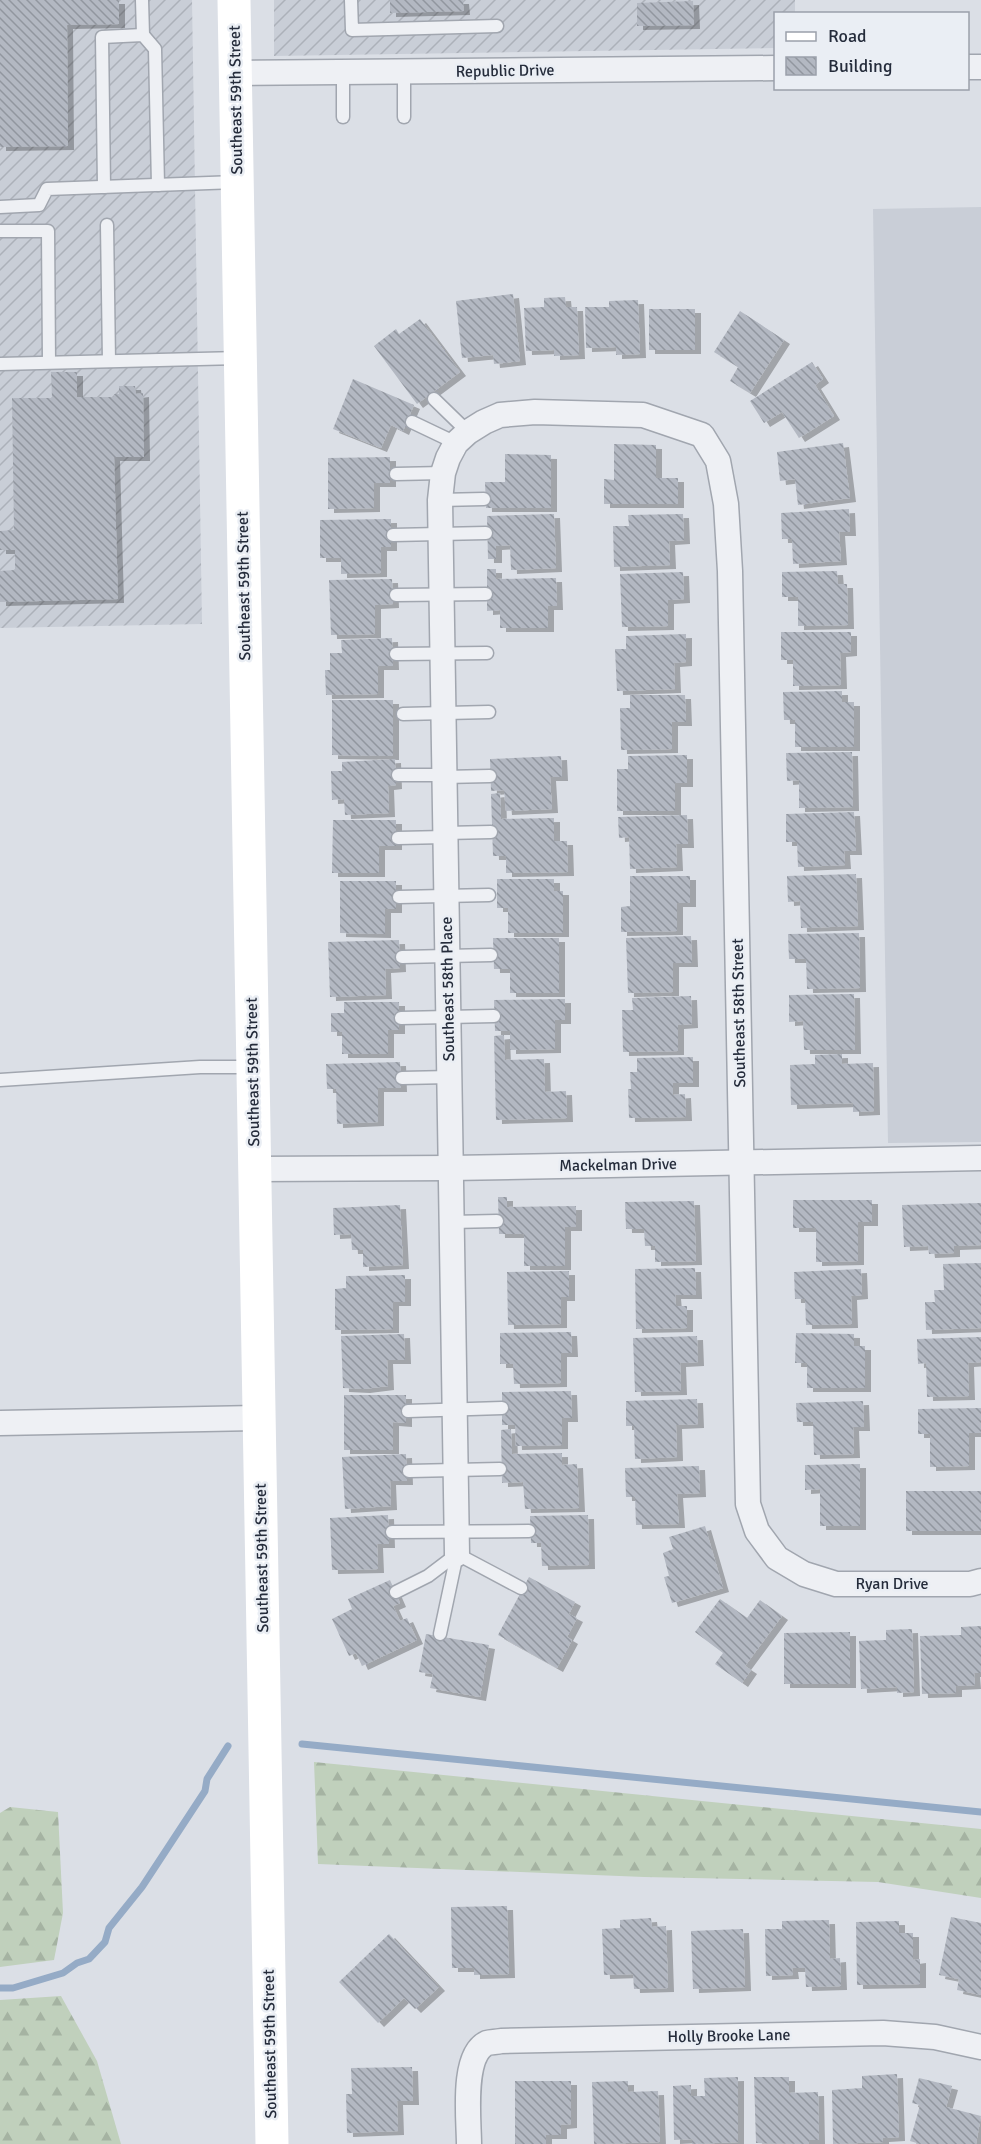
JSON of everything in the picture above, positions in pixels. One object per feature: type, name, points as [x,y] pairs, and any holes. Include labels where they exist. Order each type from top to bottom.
[{"type":"main road","name":"Southeast 59th Street","points":[[234,0],[272,2144]]},
{"type":"street","name":"Republic Drive","points":[[236,73],[774,68]]},
{"type":"street","name":"Southeast 58th Street","points":[[462,437],[500,415],[535,412],[643,415],[702,435],[718,461],[728,526],[748,1504],[757,1531],[777,1558],[804,1574]]},
{"type":"street","name":"Southeast 58th Place","points":[[457,1543],[440,500],[443,473],[448,458],[462,437]]},
{"type":"street","name":"Mackelman Drive","points":[[255,1169],[451,1168],[981,1158]]},
{"type":"street","points":[[0,1423],[259,1418]]},
{"type":"street","name":"Ryan Drive","points":[[804,1574],[836,1584],[970,1584],[981,1581]]},
{"type":"street","name":"Holly Brooke Lane","points":[[469,2144],[470,2072],[479,2049],[487,2043],[883,2033],[934,2037],[981,2047]]},
{"type":"lane","points":[[142,0],[143,35],[155,49],[158,185]]},
{"type":"lane","points":[[351,0],[352,30],[497,27]]},
{"type":"lane","points":[[104,187],[102,37],[143,35]]},
{"type":"lane","points":[[343,72],[343,117]]},
{"type":"lane","points":[[404,72],[404,117]]},
{"type":"lane","points":[[0,207],[39,205],[47,189],[237,182]]},
{"type":"lane","points":[[107,225],[109,361]]},
{"type":"lane","points":[[0,231],[48,231],[49,362]]},
{"type":"lane","points":[[0,364],[240,358]]},
{"type":"lane","points":[[434,399],[462,437]]},
{"type":"lane","points":[[412,422],[462,437]]},
{"type":"lane","points":[[396,474],[443,473]]},
{"type":"lane","points":[[440,500],[484,499]]},
{"type":"lane","points":[[393,535],[486,533]]},
{"type":"lane","points":[[396,595],[486,594]]},
{"type":"lane","points":[[396,654],[487,653]]},
{"type":"lane","points":[[403,714],[489,712]]},
{"type":"lane","points":[[398,775],[489,776]]},
{"type":"lane","points":[[398,837],[491,832]]},
{"type":"lane","points":[[399,897],[489,895]]},
{"type":"lane","points":[[402,957],[491,955]]},
{"type":"lane","points":[[401,1018],[494,1016]]},
{"type":"lane","points":[[0,1080],[253,1066]]},
{"type":"lane","points":[[402,1078],[450,1077]]},
{"type":"lane","points":[[452,1222],[496,1221]]},
{"type":"lane","points":[[408,1410],[502,1408]]},
{"type":"lane","points":[[409,1471],[501,1469]]},
{"type":"lane","points":[[392,1532],[457,1543],[529,1531]]},
{"type":"lane","points":[[457,1543],[521,1588]]},
{"type":"lane","points":[[396,1592],[428,1576],[457,1543]]},
{"type":"lane","points":[[440,1634],[457,1543]]},
{"type":"shaded area","points":[[0,0],[192,0],[202,624],[0,628]]},
{"type":"shaded area","points":[[274,0],[795,0],[795,12],[774,12],[774,48],[274,56]]},
{"type":"shaded area","points":[[981,207],[981,1142],[888,1143],[873,209]]},
{"type":"green space","points":[[314,1762],[981,1829],[981,1898],[878,1882],[644,1877],[318,1864]]},
{"type":"green space","points":[[10,1807],[58,1812],[63,1913],[54,1960],[0,1967],[0,1813]]},
{"type":"green space","points":[[61,1996],[97,2061],[121,2144],[0,2144],[0,2000]]},
{"type":"building","points":[[0,0],[119,0],[119,24],[67,25],[68,146],[0,147]]},
{"type":"building","points":[[390,0],[463,0],[464,11],[390,13]]},
{"type":"building","points":[[693,1],[694,25],[637,26],[637,3]]},
{"type":"building","points":[[513,294],[520,361],[494,364],[493,355],[462,358],[456,301]]},
{"type":"building","points":[[565,297],[566,307],[577,307],[579,355],[554,356],[554,350],[526,351],[524,308],[544,307],[544,298]]},
{"type":"building","points":[[638,300],[640,354],[616,355],[616,347],[586,348],[585,307],[609,307],[609,301]]},
{"type":"building","points":[[649,309],[695,309],[695,350],[649,350]]},
{"type":"building","points":[[740,311],[784,340],[750,393],[730,381],[738,367],[714,352]]},
{"type":"building","points":[[420,319],[460,372],[417,404],[374,346],[396,329],[399,334]]},
{"type":"building","points":[[812,362],[823,379],[815,385],[834,416],[799,438],[782,412],[764,423],[750,401]]},
{"type":"building","points":[[51,372],[77,372],[77,397],[114,397],[114,394],[119,394],[119,386],[135,386],[136,394],[143,393],[144,457],[114,457],[118,599],[0,602],[0,571],[15,570],[15,550],[0,550],[0,531],[14,530],[12,398],[52,398]]},
{"type":"building","points":[[353,379],[414,405],[403,431],[391,425],[381,448],[333,429]]},
{"type":"building","points":[[843,443],[850,498],[798,505],[795,479],[780,481],[777,452]]},
{"type":"building","points":[[614,444],[656,445],[656,478],[678,478],[678,504],[604,504],[604,479],[614,480]]},
{"type":"building","points":[[505,454],[551,455],[551,508],[486,508],[485,482],[505,482]]},
{"type":"building","points":[[390,457],[390,483],[374,483],[374,508],[328,509],[328,458]]},
{"type":"building","points":[[849,509],[850,532],[839,532],[841,561],[793,564],[792,539],[782,539],[781,513]]},
{"type":"building","points":[[554,514],[556,568],[511,570],[510,545],[496,546],[496,559],[488,559],[487,516]]},
{"type":"building","points":[[683,514],[684,540],[669,541],[670,565],[614,567],[613,526],[629,526],[628,515]]},
{"type":"building","points":[[391,519],[391,547],[381,547],[381,573],[341,574],[341,558],[320,558],[320,520]]},
{"type":"building","points":[[487,569],[496,569],[496,579],[556,578],[557,606],[548,606],[548,628],[500,628],[500,610],[487,611]]},
{"type":"building","points":[[837,571],[838,584],[847,584],[848,625],[798,626],[798,597],[782,597],[782,572]]},
{"type":"building","points":[[683,572],[684,599],[668,600],[668,626],[622,627],[620,574]]},
{"type":"building","points":[[392,579],[393,604],[375,605],[375,634],[331,635],[329,580]]},
{"type":"building","points":[[781,632],[851,632],[851,652],[840,653],[841,685],[793,686],[793,660],[781,660]]},
{"type":"building","points":[[686,634],[686,662],[674,663],[675,689],[617,691],[615,649],[626,649],[626,636]]},
{"type":"building","points":[[392,638],[393,666],[378,666],[378,694],[326,695],[325,670],[330,670],[330,653],[342,653],[341,640]]},
{"type":"building","points":[[842,691],[842,702],[854,702],[854,747],[795,747],[795,720],[784,720],[783,692]]},
{"type":"building","points":[[630,695],[685,695],[686,722],[672,722],[672,749],[621,750],[620,708],[630,708]]},
{"type":"building","points":[[332,700],[393,700],[393,756],[332,755]]},
{"type":"building","points":[[852,752],[853,807],[799,808],[799,780],[787,781],[786,753]]},
{"type":"building","points":[[687,755],[687,783],[675,783],[675,811],[617,811],[617,769],[628,769],[628,756]]},
{"type":"building","points":[[561,756],[562,777],[550,777],[552,809],[506,811],[504,790],[491,791],[490,759]]},
{"type":"building","points":[[395,759],[396,785],[388,786],[389,813],[345,815],[344,799],[332,800],[331,771],[342,771],[342,762]]},
{"type":"building","points":[[500,793],[501,819],[554,818],[554,841],[567,841],[568,872],[506,873],[506,856],[493,856],[491,794]]},
{"type":"building","points":[[854,812],[856,851],[844,851],[845,865],[798,867],[797,842],[786,842],[786,814]]},
{"type":"building","points":[[687,815],[688,844],[676,844],[677,867],[630,869],[629,837],[619,838],[618,817]]},
{"type":"building","points":[[333,820],[396,820],[396,846],[379,846],[379,873],[332,873]]},
{"type":"building","points":[[856,874],[858,926],[801,928],[800,901],[788,902],[787,876]]},
{"type":"building","points":[[630,876],[690,876],[690,903],[677,903],[677,931],[621,932],[621,907],[630,906]]},
{"type":"building","points":[[497,879],[554,879],[554,891],[563,891],[563,933],[508,933],[508,908],[497,908]]},
{"type":"building","points":[[340,881],[396,881],[396,909],[385,909],[385,934],[340,933]]},
{"type":"building","points":[[859,933],[860,988],[807,989],[806,959],[789,959],[788,934]]},
{"type":"building","points":[[691,936],[692,963],[673,963],[673,992],[628,993],[626,938]]},
{"type":"building","points":[[493,938],[559,938],[559,993],[510,993],[510,969],[494,969]]},
{"type":"building","points":[[399,940],[400,968],[385,969],[386,995],[330,997],[328,942]]},
{"type":"building","points":[[854,994],[855,1050],[804,1050],[803,1021],[789,1022],[789,995]]},
{"type":"building","points":[[691,996],[692,1024],[678,1025],[678,1051],[623,1052],[622,1010],[633,1010],[632,998]]},
{"type":"building","points":[[565,999],[565,1020],[555,1020],[555,1049],[510,1050],[510,1031],[495,1031],[494,1000]]},
{"type":"building","points":[[344,1002],[399,1002],[399,1030],[388,1030],[388,1054],[342,1054],[342,1032],[331,1032],[331,1013],[344,1013]]},
{"type":"building","points":[[504,1035],[505,1060],[544,1059],[545,1092],[566,1091],[567,1118],[496,1120],[494,1036]]},
{"type":"building","points":[[842,1054],[842,1064],[873,1063],[874,1111],[853,1112],[853,1103],[791,1105],[790,1065],[815,1064],[815,1055]]},
{"type":"building","points":[[693,1057],[693,1083],[673,1083],[673,1095],[685,1094],[686,1117],[629,1118],[630,1072],[637,1072],[637,1058]]},
{"type":"building","points":[[400,1062],[401,1088],[378,1088],[378,1122],[337,1124],[336,1089],[327,1089],[326,1064]]},
{"type":"building","points":[[498,1197],[507,1197],[507,1207],[576,1206],[576,1227],[565,1227],[565,1266],[524,1266],[524,1234],[499,1234]]},
{"type":"building","points":[[793,1200],[872,1200],[872,1222],[858,1222],[858,1261],[816,1262],[816,1228],[793,1228]]},
{"type":"building","points":[[694,1201],[696,1261],[655,1262],[655,1246],[645,1246],[644,1229],[626,1229],[625,1202]]},
{"type":"building","points":[[981,1203],[981,1245],[954,1246],[954,1253],[929,1254],[928,1246],[904,1247],[902,1205]]},
{"type":"building","points":[[400,1205],[403,1265],[363,1267],[363,1250],[352,1250],[351,1234],[334,1235],[333,1208]]},
{"type":"building","points":[[981,1263],[981,1328],[926,1330],[925,1302],[935,1302],[934,1290],[944,1290],[943,1264]]},
{"type":"building","points":[[695,1268],[696,1295],[675,1295],[676,1306],[687,1306],[687,1328],[636,1329],[635,1269]]},
{"type":"building","points":[[861,1269],[862,1295],[851,1296],[852,1324],[806,1325],[805,1299],[795,1299],[794,1272]]},
{"type":"building","points":[[569,1271],[569,1297],[561,1297],[561,1324],[508,1325],[507,1272]]},
{"type":"building","points":[[405,1275],[405,1302],[393,1302],[393,1329],[335,1330],[335,1289],[346,1288],[346,1276]]},
{"type":"building","points":[[571,1332],[572,1353],[561,1353],[561,1383],[514,1384],[513,1364],[500,1364],[500,1333]]},
{"type":"building","points":[[796,1333],[854,1334],[854,1346],[865,1346],[865,1388],[807,1388],[807,1363],[795,1363]]},
{"type":"building","points":[[404,1334],[405,1360],[387,1360],[388,1386],[364,1389],[343,1388],[341,1336]]},
{"type":"building","points":[[697,1336],[698,1362],[680,1363],[681,1391],[635,1392],[633,1338]]},
{"type":"building","points":[[981,1337],[981,1362],[968,1363],[969,1396],[927,1397],[926,1363],[918,1364],[917,1339]]},
{"type":"building","points":[[571,1391],[572,1418],[562,1418],[562,1445],[516,1446],[515,1425],[502,1425],[502,1392]]},
{"type":"building","points":[[344,1395],[406,1395],[406,1423],[393,1422],[393,1450],[344,1450]]},
{"type":"building","points":[[697,1399],[698,1424],[676,1425],[677,1457],[635,1459],[634,1426],[626,1426],[626,1401]]},
{"type":"building","points":[[863,1401],[864,1427],[853,1427],[854,1454],[814,1455],[813,1422],[797,1422],[796,1403]]},
{"type":"building","points":[[981,1408],[981,1433],[969,1433],[969,1466],[930,1467],[930,1434],[918,1434],[918,1409]]},
{"type":"building","points":[[511,1429],[512,1454],[562,1453],[562,1465],[577,1464],[579,1508],[525,1509],[523,1482],[502,1483],[501,1430]]},
{"type":"building","points":[[406,1454],[407,1481],[390,1481],[391,1506],[345,1509],[342,1457]]},
{"type":"building","points":[[860,1464],[860,1526],[820,1526],[820,1489],[805,1490],[805,1465]]},
{"type":"building","points":[[699,1466],[700,1493],[677,1494],[679,1524],[636,1525],[635,1497],[626,1497],[625,1468]]},
{"type":"building","points":[[906,1491],[981,1491],[981,1531],[906,1531]]},
{"type":"building","points":[[388,1515],[389,1544],[377,1544],[378,1569],[332,1570],[330,1518]]},
{"type":"building","points":[[588,1515],[589,1565],[542,1566],[541,1543],[531,1543],[530,1516]]},
{"type":"building","points":[[705,1526],[723,1588],[672,1603],[664,1577],[669,1576],[663,1553],[673,1549],[669,1537]]},
{"type":"building","points":[[529,1577],[575,1602],[569,1614],[577,1618],[567,1637],[572,1640],[557,1668],[498,1635]]},
{"type":"building","points":[[390,1580],[400,1603],[393,1606],[400,1621],[407,1618],[417,1640],[362,1666],[356,1653],[349,1656],[332,1619],[352,1609],[348,1599]]},
{"type":"building","points":[[720,1599],[747,1618],[760,1600],[782,1616],[745,1666],[751,1670],[742,1683],[715,1664],[723,1653],[695,1632]]},
{"type":"building","points":[[981,1626],[981,1673],[974,1673],[975,1685],[956,1686],[956,1693],[922,1694],[920,1636],[961,1635],[961,1627]]},
{"type":"building","points":[[912,1629],[914,1692],[897,1693],[897,1687],[861,1689],[859,1641],[886,1640],[886,1630]]},
{"type":"building","points":[[850,1632],[850,1684],[784,1684],[784,1633]]},
{"type":"building","points":[[426,1634],[489,1645],[480,1697],[430,1688],[433,1674],[419,1672]]},
{"type":"building","points":[[507,1906],[509,1974],[474,1975],[474,1968],[452,1968],[451,1907]]},
{"type":"building","points":[[951,1917],[981,1923],[981,1995],[957,1990],[959,1979],[939,1975]]},
{"type":"building","points":[[651,1918],[652,1927],[666,1926],[668,1988],[634,1989],[633,1974],[604,1975],[602,1929],[620,1928],[620,1920]]},
{"type":"building","points":[[829,1920],[830,1959],[840,1958],[841,1986],[806,1987],[805,1968],[792,1968],[793,1975],[766,1976],[765,1929],[782,1929],[782,1921]]},
{"type":"building","points":[[899,1921],[899,1933],[913,1933],[913,1960],[920,1959],[920,1984],[857,1985],[856,1922]]},
{"type":"building","points":[[743,1929],[745,1987],[693,1989],[691,1931]]},
{"type":"building","points":[[389,1934],[439,1987],[415,2009],[404,1998],[378,2023],[339,1982]]},
{"type":"building","points":[[412,2067],[413,2101],[397,2101],[398,2131],[347,2133],[346,2094],[352,2094],[351,2068]]},
{"type":"building","points":[[897,2074],[899,2137],[883,2138],[883,2142],[833,2144],[832,2090],[862,2088],[862,2076]]},
{"type":"building","points":[[738,2077],[738,2142],[692,2144],[692,2139],[674,2140],[673,2086],[691,2085],[691,2096],[705,2096],[704,2078]]},
{"type":"building","points":[[754,2077],[789,2077],[789,2093],[818,2092],[819,2140],[809,2140],[809,2144],[756,2143]]},
{"type":"building","points":[[919,2078],[952,2086],[946,2107],[981,2116],[976,2144],[920,2144],[910,2141],[920,2105],[912,2103]]},
{"type":"building","points":[[515,2081],[571,2081],[571,2124],[561,2125],[561,2135],[546,2135],[546,2144],[515,2144]]},
{"type":"building","points":[[628,2081],[628,2092],[658,2091],[660,2142],[594,2144],[592,2082]]},
{"type":"waterway","points":[[302,1744],[981,1812]]},
{"type":"waterway","points":[[0,1988],[13,1988],[63,1973],[77,1963],[89,1959],[105,1942],[109,1928],[142,1887],[205,1791],[207,1779],[228,1746]]}]
